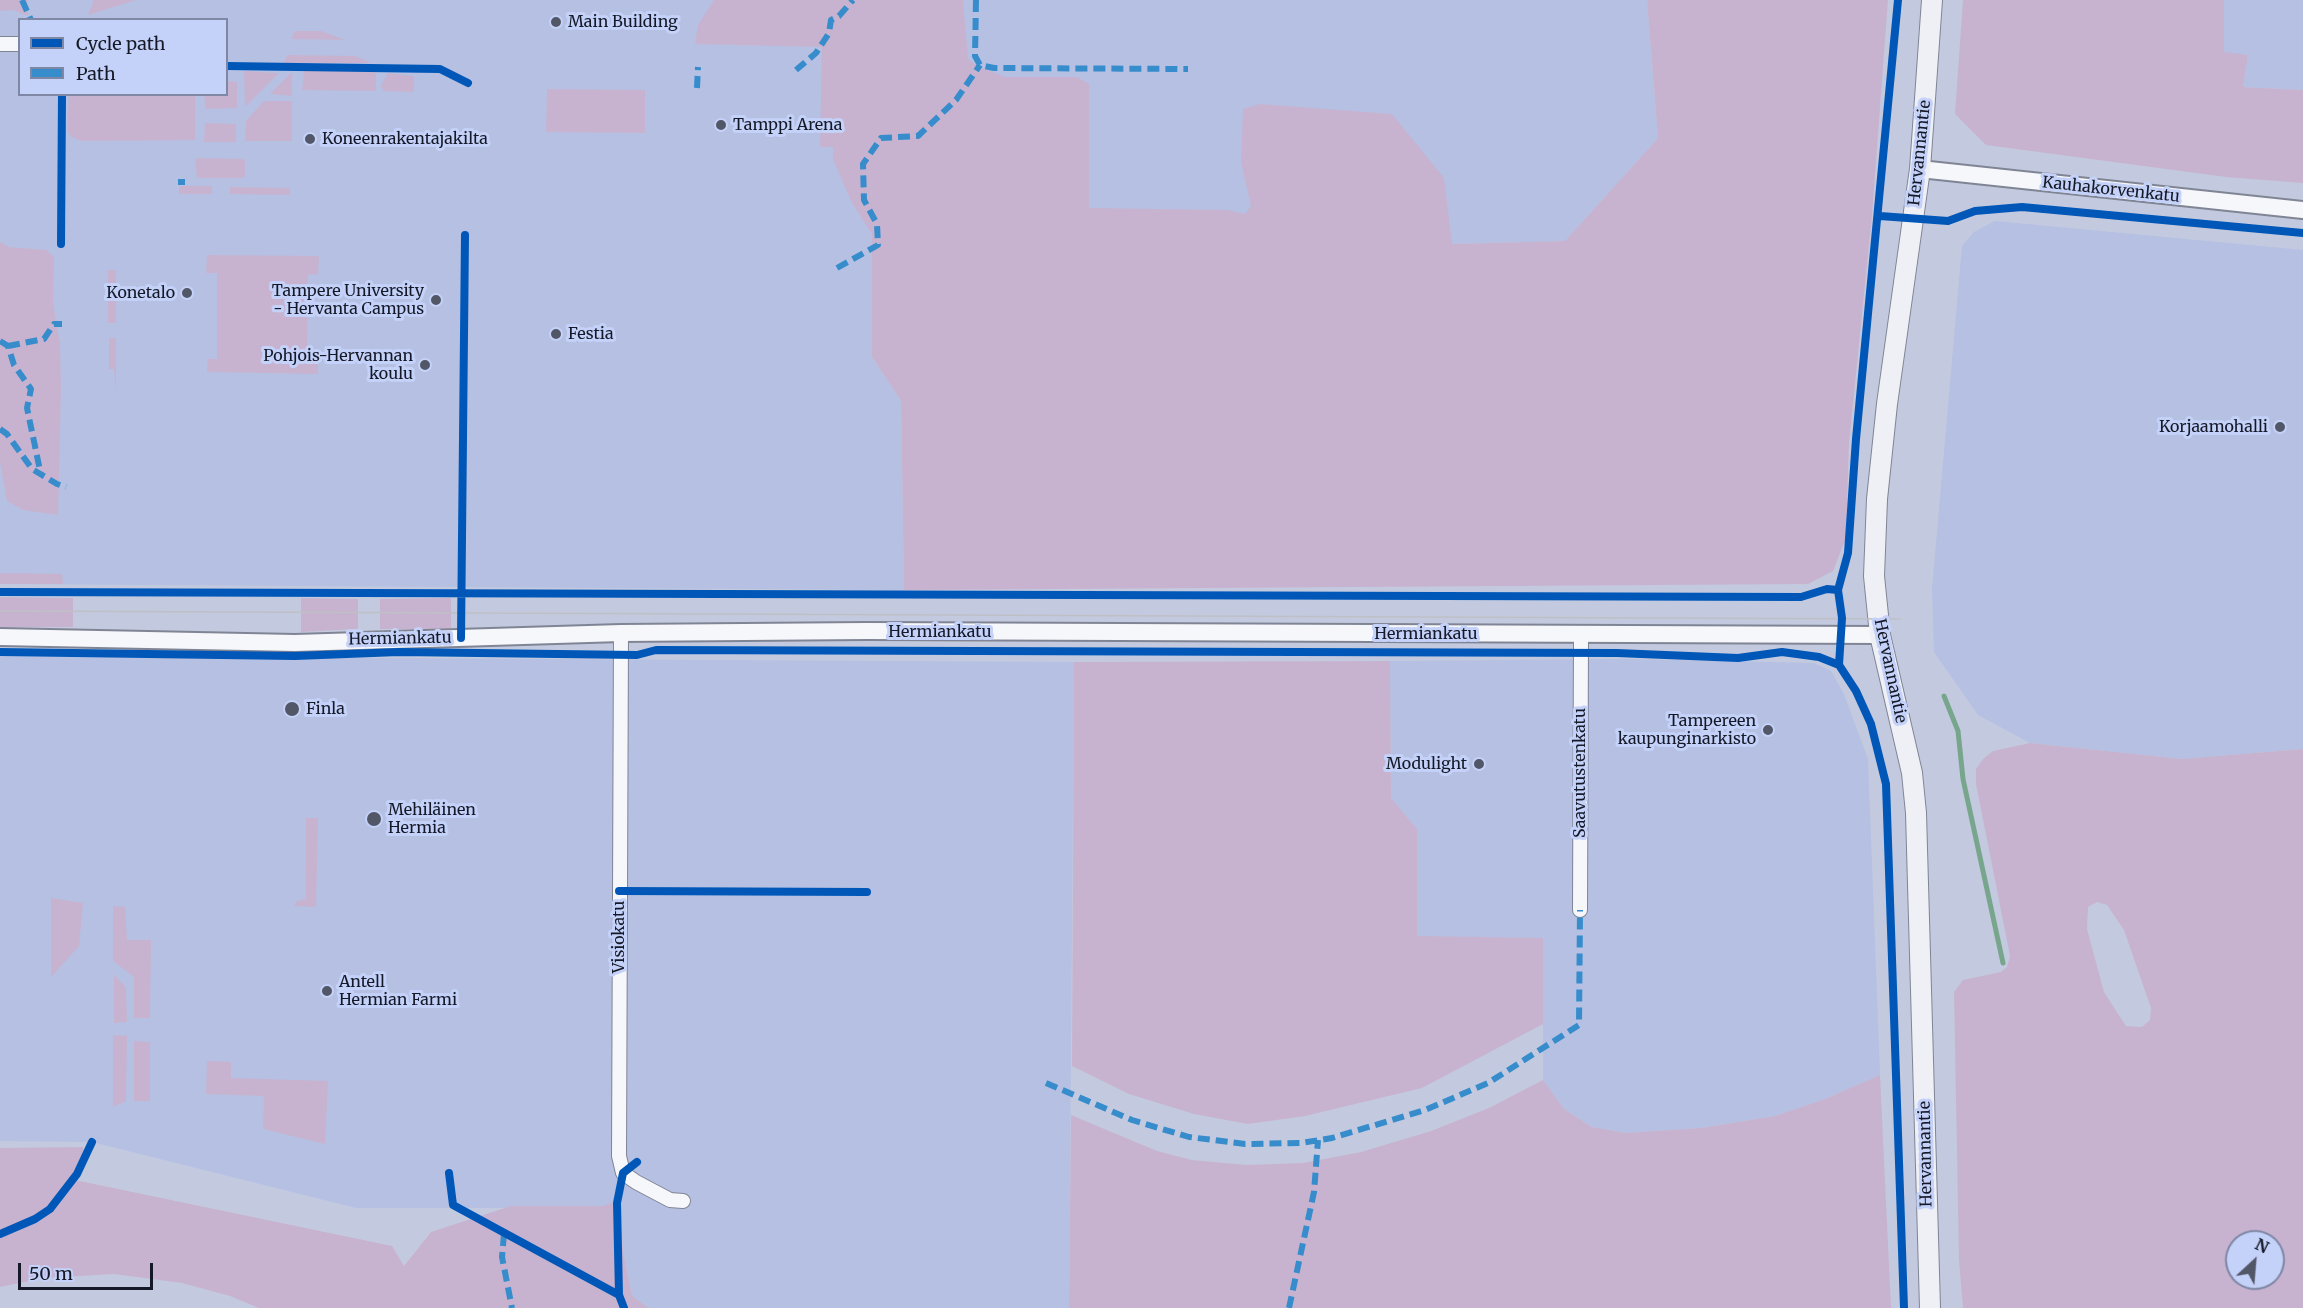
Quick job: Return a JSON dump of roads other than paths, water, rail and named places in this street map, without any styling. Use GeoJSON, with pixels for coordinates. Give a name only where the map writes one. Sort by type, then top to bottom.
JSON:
{"type":"FeatureCollection","features":[{"type":"Feature","properties":{"kind":"main road","name":"Hervannantie"},"geometry":{"type":"LineString","coordinates":[[1930,1308],[1916,813],[1912,773],[1880,635],[1874,576],[1878,488],[1887,404],[1920,169],[1932,0]]}},
{"type":"Feature","properties":{"kind":"street"},"geometry":{"type":"LineString","coordinates":[[0,44],[18,44]]}},
{"type":"Feature","properties":{"kind":"street","name":"Kauhakorvenkatu"},"geometry":{"type":"LineString","coordinates":[[1920,169],[2303,210]]}},
{"type":"Feature","properties":{"kind":"street","name":"Hermiankatu"},"geometry":{"type":"LineString","coordinates":[[0,637],[295,643],[621,633],[867,631],[1880,635]]}},
{"type":"Feature","properties":{"kind":"street","name":"Visiokatu"},"geometry":{"type":"LineString","coordinates":[[621,633],[619,1156],[623,1173],[670,1200],[682,1201]]}},
{"type":"Feature","properties":{"kind":"street","name":"Saavutustenkatu"},"geometry":{"type":"LineString","coordinates":[[1580,910],[1581,635]]}},
{"type":"Feature","properties":{"kind":"waterway"},"geometry":{"type":"LineString","coordinates":[[1944,696],[1958,731],[1963,779],[2003,963]]}},
{"type":"Feature","properties":{"kind":"tram line"},"geometry":{"type":"LineString","coordinates":[[0,611],[1900,619]]}},
{"type":"Feature","properties":{"kind":"place","name":"Main Building"},"geometry":{"type":"Point","coordinates":[556,22]}},
{"type":"Feature","properties":{"kind":"place","name":"Tamppi Arena"},"geometry":{"type":"Point","coordinates":[721,125]}},
{"type":"Feature","properties":{"kind":"place","name":"Koneenrakentajakilta"},"geometry":{"type":"Point","coordinates":[310,139]}},
{"type":"Feature","properties":{"kind":"place","name":"Konetalo"},"geometry":{"type":"Point","coordinates":[187,293]}},
{"type":"Feature","properties":{"kind":"place","name":"Tampere University - Hervanta Campus"},"geometry":{"type":"Point","coordinates":[436,300]}},
{"type":"Feature","properties":{"kind":"place","name":"Festia"},"geometry":{"type":"Point","coordinates":[556,334]}},
{"type":"Feature","properties":{"kind":"place","name":"Pohjois-Hervannan koulu"},"geometry":{"type":"Point","coordinates":[425,365]}},
{"type":"Feature","properties":{"kind":"place","name":"Korjaamohalli"},"geometry":{"type":"Point","coordinates":[2280,427]}},
{"type":"Feature","properties":{"kind":"place","name":"Finla"},"geometry":{"type":"Point","coordinates":[292,709]}},
{"type":"Feature","properties":{"kind":"place","name":"Tampereen kaupunginarkisto"},"geometry":{"type":"Point","coordinates":[1768,730]}},
{"type":"Feature","properties":{"kind":"place","name":"Modulight"},"geometry":{"type":"Point","coordinates":[1479,764]}},
{"type":"Feature","properties":{"kind":"place","name":"Mehiläinen Hermia"},"geometry":{"type":"Point","coordinates":[374,819]}},
{"type":"Feature","properties":{"kind":"place","name":"Antell Hermian Farmi"},"geometry":{"type":"Point","coordinates":[327,991]}}]}
